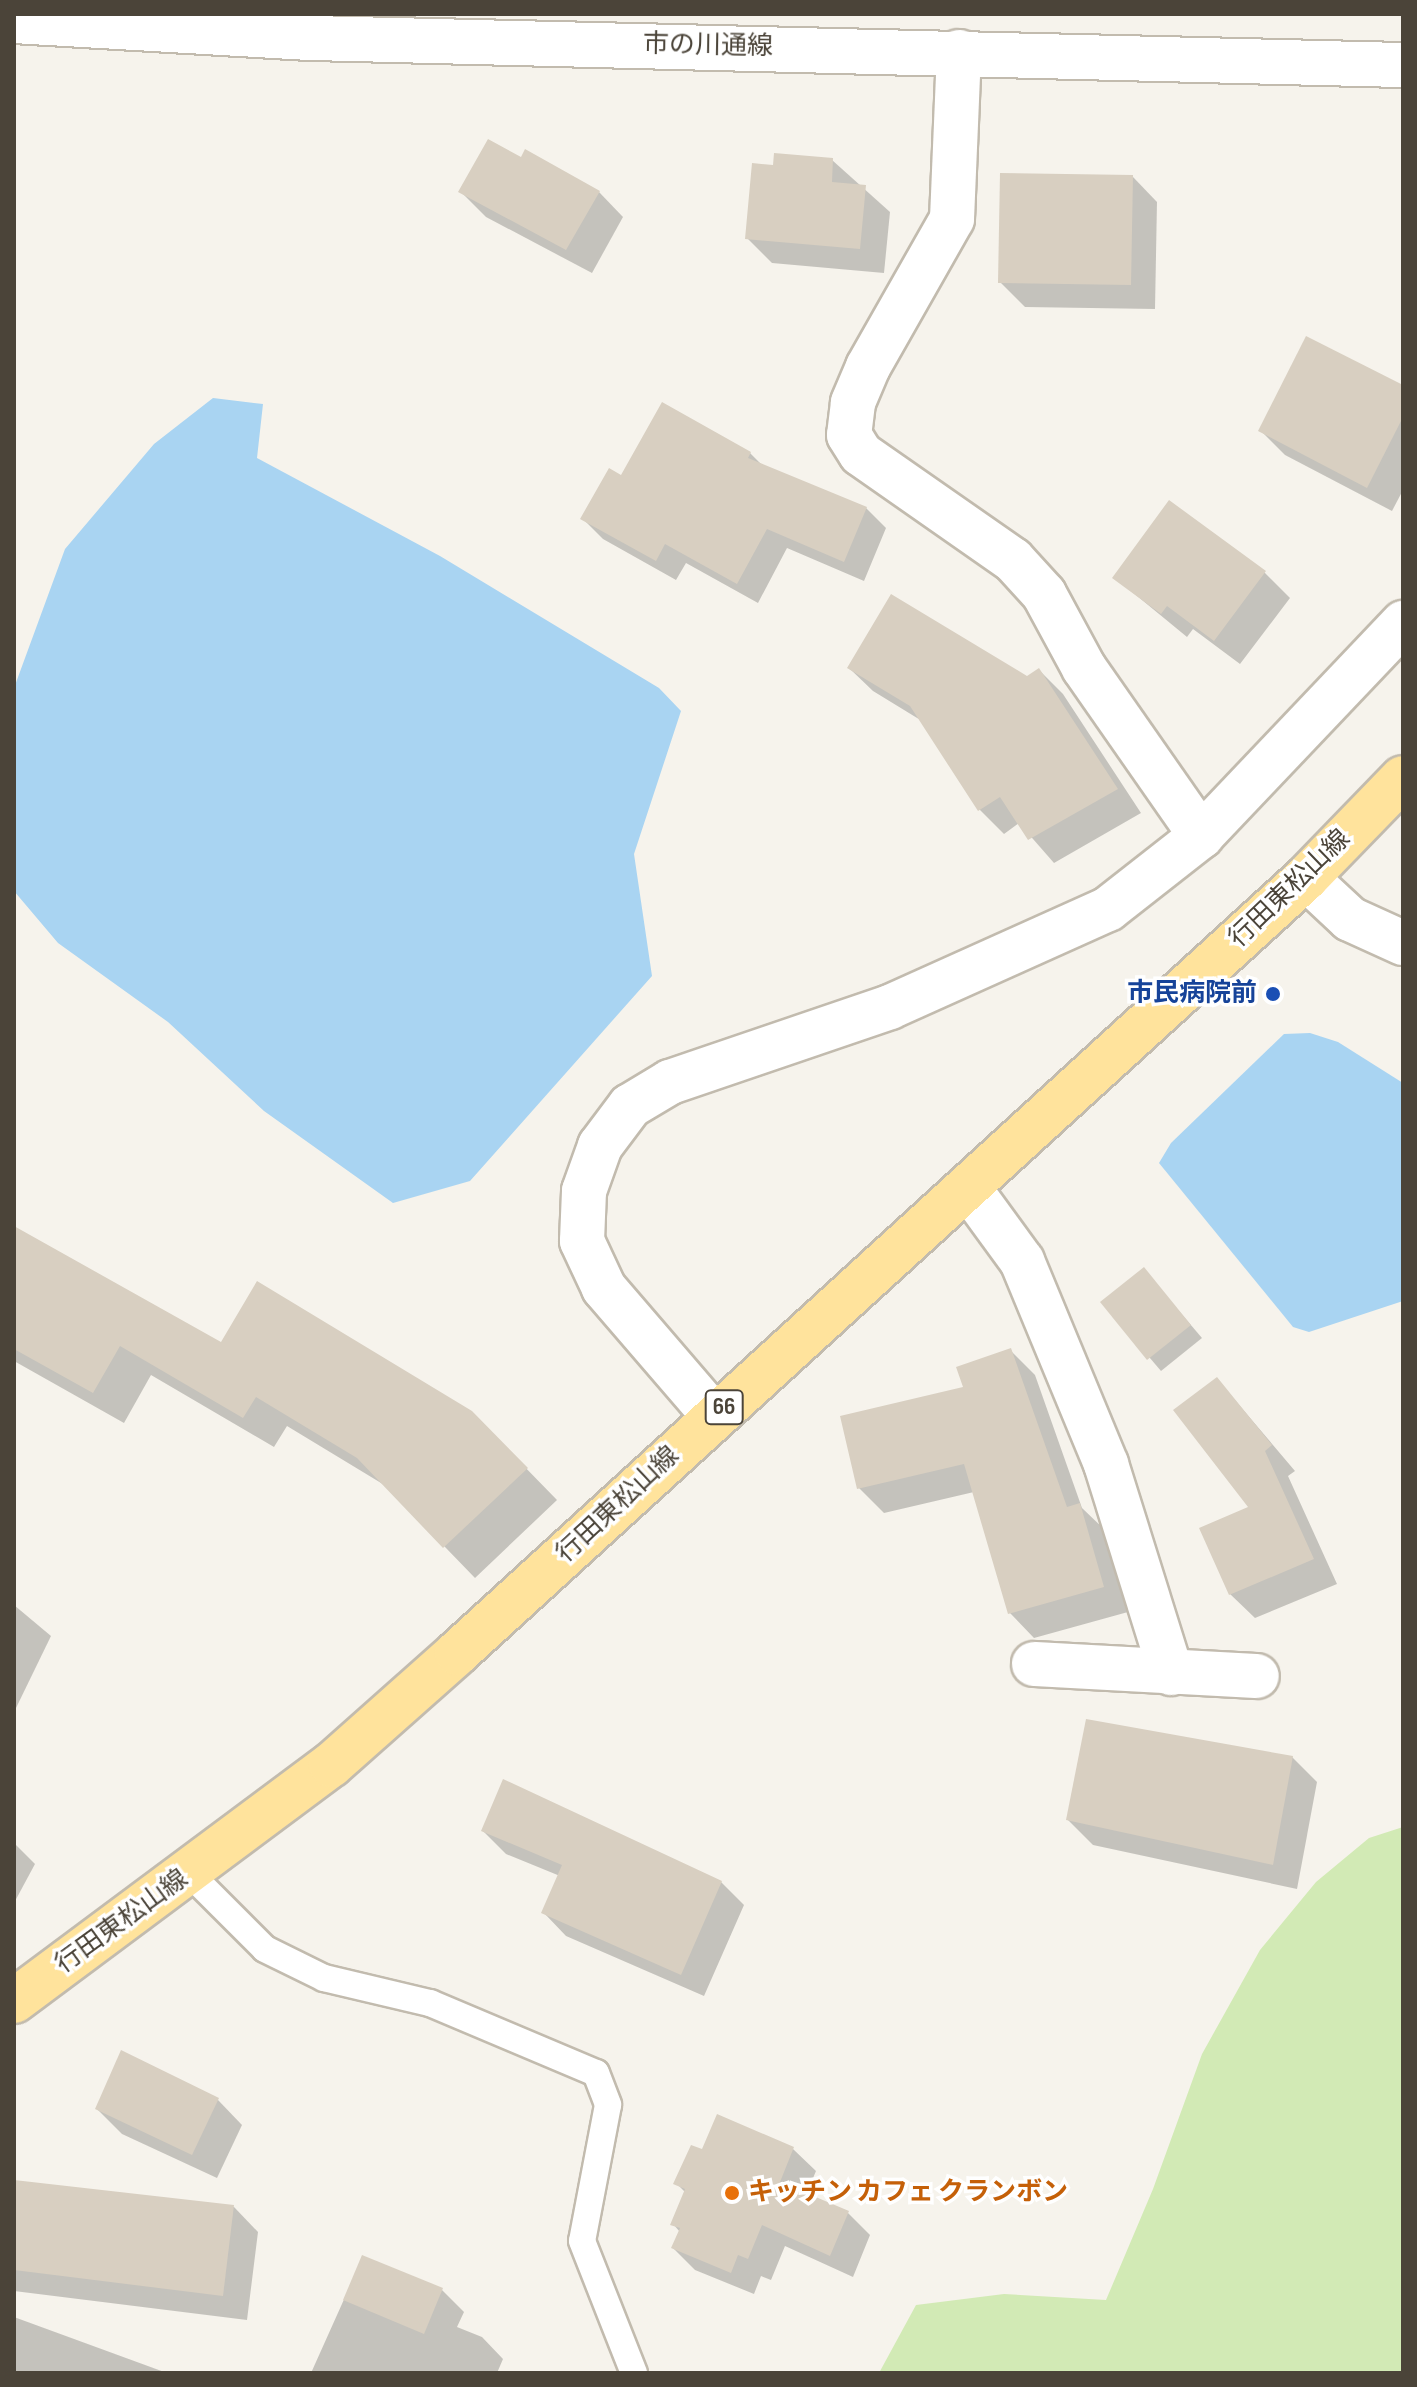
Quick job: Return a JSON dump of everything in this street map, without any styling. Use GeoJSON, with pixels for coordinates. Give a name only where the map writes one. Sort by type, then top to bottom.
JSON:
{"type":"FeatureCollection","features":[{"type":"Feature","properties":{"kind":"main road","name":"行田東松山線"},"geometry":{"type":"LineString","coordinates":[[14,2001],[331,1765],[1306,878],[1403,778]]}},
{"type":"Feature","properties":{"kind":"street","name":"市の川通線"},"geometry":{"type":"LineString","coordinates":[[14,21],[304,26],[959,52],[1403,65]]}},
{"type":"Feature","properties":{"kind":"street"},"geometry":{"type":"LineString","coordinates":[[959,52],[952,219],[868,367],[853,403],[849,435],[861,454],[1013,560],[1044,594],[1084,668],[1201,836]]}},
{"type":"Feature","properties":{"kind":"street"},"geometry":{"type":"LineString","coordinates":[[714,1416],[604,1288],[582,1241],[584,1191],[600,1146],[630,1106],[670,1082],[890,1007],[1108,909],[1201,836],[1403,623]]}},
{"type":"Feature","properties":{"kind":"street"},"geometry":{"type":"LineString","coordinates":[[1306,878],[1350,919],[1403,943]]}},
{"type":"Feature","properties":{"kind":"street"},"geometry":{"type":"LineString","coordinates":[[968,1187],[1022,1261],[1106,1464],[1171,1673]]}},
{"type":"Feature","properties":{"kind":"street"},"geometry":{"type":"LineString","coordinates":[[1034,1664],[1257,1676]]}},
{"type":"Feature","properties":{"kind":"lane"},"geometry":{"type":"LineString","coordinates":[[189,1873],[265,1949],[324,1978],[430,2003],[596,2073],[608,2105],[582,2241],[634,2373]]}},
{"type":"Feature","properties":{"kind":"green space"},"geometry":{"type":"Polygon","coordinates":[[[1403,1827],[1403,2373],[879,2373],[916,2305],[1004,2294],[1106,2300],[1153,2189],[1202,2054],[1260,1950],[1316,1882],[1369,1838],[1403,1827]]]}},
{"type":"Feature","properties":{"kind":"water"},"geometry":{"type":"Polygon","coordinates":[[[213,398],[263,404],[257,458],[440,556],[659,688],[681,711],[634,854],[652,976],[470,1181],[393,1203],[264,1111],[168,1022],[58,943],[14,891],[14,688],[65,549],[154,444],[213,398]]]}},
{"type":"Feature","properties":{"kind":"water"},"geometry":{"type":"Polygon","coordinates":[[[1310,1033],[1338,1042],[1403,1083],[1403,1301],[1309,1332],[1293,1327],[1159,1163],[1171,1143],[1284,1034],[1310,1033]]]}},
{"type":"Feature","properties":{"kind":"building"},"geometry":{"type":"Polygon","coordinates":[[[488,139],[521,157],[525,149],[600,191],[566,250],[458,192],[488,139]]]}},
{"type":"Feature","properties":{"kind":"building"},"geometry":{"type":"Polygon","coordinates":[[[774,153],[833,158],[832,182],[866,185],[860,249],[745,239],[752,163],[773,165],[774,153]]]}},
{"type":"Feature","properties":{"kind":"building"},"geometry":{"type":"Polygon","coordinates":[[[1000,173],[1133,175],[1131,285],[998,283],[1000,173]]]}},
{"type":"Feature","properties":{"kind":"building"},"geometry":{"type":"Polygon","coordinates":[[[1306,336],[1403,385],[1403,417],[1367,488],[1258,431],[1306,336]]]}},
{"type":"Feature","properties":{"kind":"building"},"geometry":{"type":"Polygon","coordinates":[[[662,402],[751,452],[748,458],[867,507],[844,562],[767,529],[737,584],[665,544],[656,561],[580,519],[609,468],[621,475],[662,402]]]}},
{"type":"Feature","properties":{"kind":"building"},"geometry":{"type":"Polygon","coordinates":[[[1169,500],[1266,571],[1214,641],[1167,606],[1161,614],[1112,578],[1169,500]]]}},
{"type":"Feature","properties":{"kind":"building"},"geometry":{"type":"Polygon","coordinates":[[[891,594],[1027,676],[1039,668],[1118,789],[1028,840],[1000,797],[978,811],[910,706],[847,668],[891,594]]]}},
{"type":"Feature","properties":{"kind":"building"},"geometry":{"type":"Polygon","coordinates":[[[14,1226],[221,1342],[257,1281],[472,1411],[528,1468],[443,1548],[357,1458],[256,1397],[243,1418],[120,1346],[93,1393],[14,1349],[14,1226]]]}},
{"type":"Feature","properties":{"kind":"building"},"geometry":{"type":"Polygon","coordinates":[[[1144,1267],[1191,1325],[1147,1360],[1100,1302],[1144,1267]]]}},
{"type":"Feature","properties":{"kind":"building"},"geometry":{"type":"Polygon","coordinates":[[[1011,1348],[1067,1507],[1080,1503],[1104,1587],[1008,1614],[964,1464],[857,1489],[840,1416],[963,1387],[956,1367],[1011,1348]]]}},
{"type":"Feature","properties":{"kind":"building"},"geometry":{"type":"Polygon","coordinates":[[[1217,1377],[1272,1445],[1265,1451],[1314,1559],[1229,1595],[1199,1528],[1248,1507],[1173,1410],[1217,1377]]]}},
{"type":"Feature","properties":{"kind":"building"},"geometry":{"type":"Polygon","coordinates":[[[1086,1719],[1293,1756],[1273,1865],[1066,1820],[1086,1719]]]}},
{"type":"Feature","properties":{"kind":"building"},"geometry":{"type":"Polygon","coordinates":[[[503,1779],[722,1881],[681,1975],[541,1913],[562,1865],[481,1831],[503,1779]]]}},
{"type":"Feature","properties":{"kind":"building"},"geometry":{"type":"Polygon","coordinates":[[[121,2050],[219,2098],[192,2155],[95,2109],[121,2050]]]}},
{"type":"Feature","properties":{"kind":"building","name":"キッチン カフェ クランボン"},"geometry":{"type":"Polygon","coordinates":[[[717,2114],[794,2147],[780,2182],[849,2211],[830,2256],[762,2225],[748,2259],[738,2255],[731,2273],[671,2248],[680,2228],[670,2225],[685,2189],[673,2184],[691,2145],[702,2149],[717,2114]]]}},
{"type":"Feature","properties":{"kind":"building"},"geometry":{"type":"Polygon","coordinates":[[[14,2180],[234,2205],[223,2296],[14,2270],[14,2180]]]}},
{"type":"Feature","properties":{"kind":"building"},"geometry":{"type":"Polygon","coordinates":[[[362,2255],[443,2288],[424,2334],[343,2300],[362,2255]]]}},
{"type":"Feature","properties":{"kind":"place","name":"市民病院前"},"geometry":{"type":"Point","coordinates":[1273,994]}},
{"type":"Feature","properties":{"kind":"place","name":"キッチン カフェ クランボン"},"geometry":{"type":"Point","coordinates":[732,2193]}}]}
